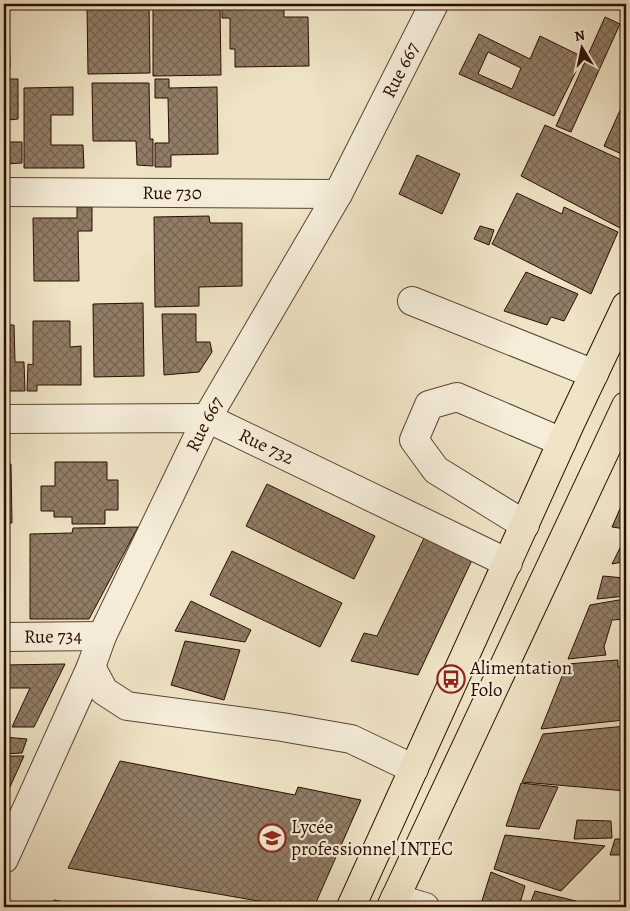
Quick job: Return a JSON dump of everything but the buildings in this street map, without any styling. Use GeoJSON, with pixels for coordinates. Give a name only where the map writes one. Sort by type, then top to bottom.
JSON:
{"type":"FeatureCollection","features":[{"type":"Feature","properties":{"kind":"main road"},"geometry":{"type":"LineString","coordinates":[[351,907],[562,442],[626,306]]}},
{"type":"Feature","properties":{"kind":"main road"},"geometry":{"type":"LineString","coordinates":[[393,903],[625,410]]}},
{"type":"Feature","properties":{"kind":"street","name":"Rue 667"},"geometry":{"type":"LineString","coordinates":[[4,859],[91,667],[102,636],[207,418],[338,194],[434,4]]}},
{"type":"Feature","properties":{"kind":"street","name":"Rue 730"},"geometry":{"type":"LineString","coordinates":[[4,192],[338,194]]}},
{"type":"Feature","properties":{"kind":"street"},"geometry":{"type":"LineString","coordinates":[[412,301],[594,374]]}},
{"type":"Feature","properties":{"kind":"street"},"geometry":{"type":"LineString","coordinates":[[525,525],[436,470],[414,440],[429,405],[457,397],[562,442]]}},
{"type":"Feature","properties":{"kind":"street","name":"Rue 732"},"geometry":{"type":"LineString","coordinates":[[4,419],[207,418],[508,563]]}},
{"type":"Feature","properties":{"kind":"street","name":"Rue 734"},"geometry":{"type":"LineString","coordinates":[[4,637],[102,636]]}},
{"type":"Feature","properties":{"kind":"street"},"geometry":{"type":"LineString","coordinates":[[91,667],[104,691],[127,706],[282,727],[351,739],[414,769]]}},
{"type":"Feature","properties":{"kind":"street"},"geometry":{"type":"LineString","coordinates":[[393,903],[425,907]]}},
{"type":"Feature","properties":{"kind":"place","name":"Alimentation Folo"},"geometry":{"type":"Point","coordinates":[451,679]}},
{"type":"Feature","properties":{"kind":"place","name":"Lycée professionnel INTEC"},"geometry":{"type":"Point","coordinates":[272,838]}}]}
